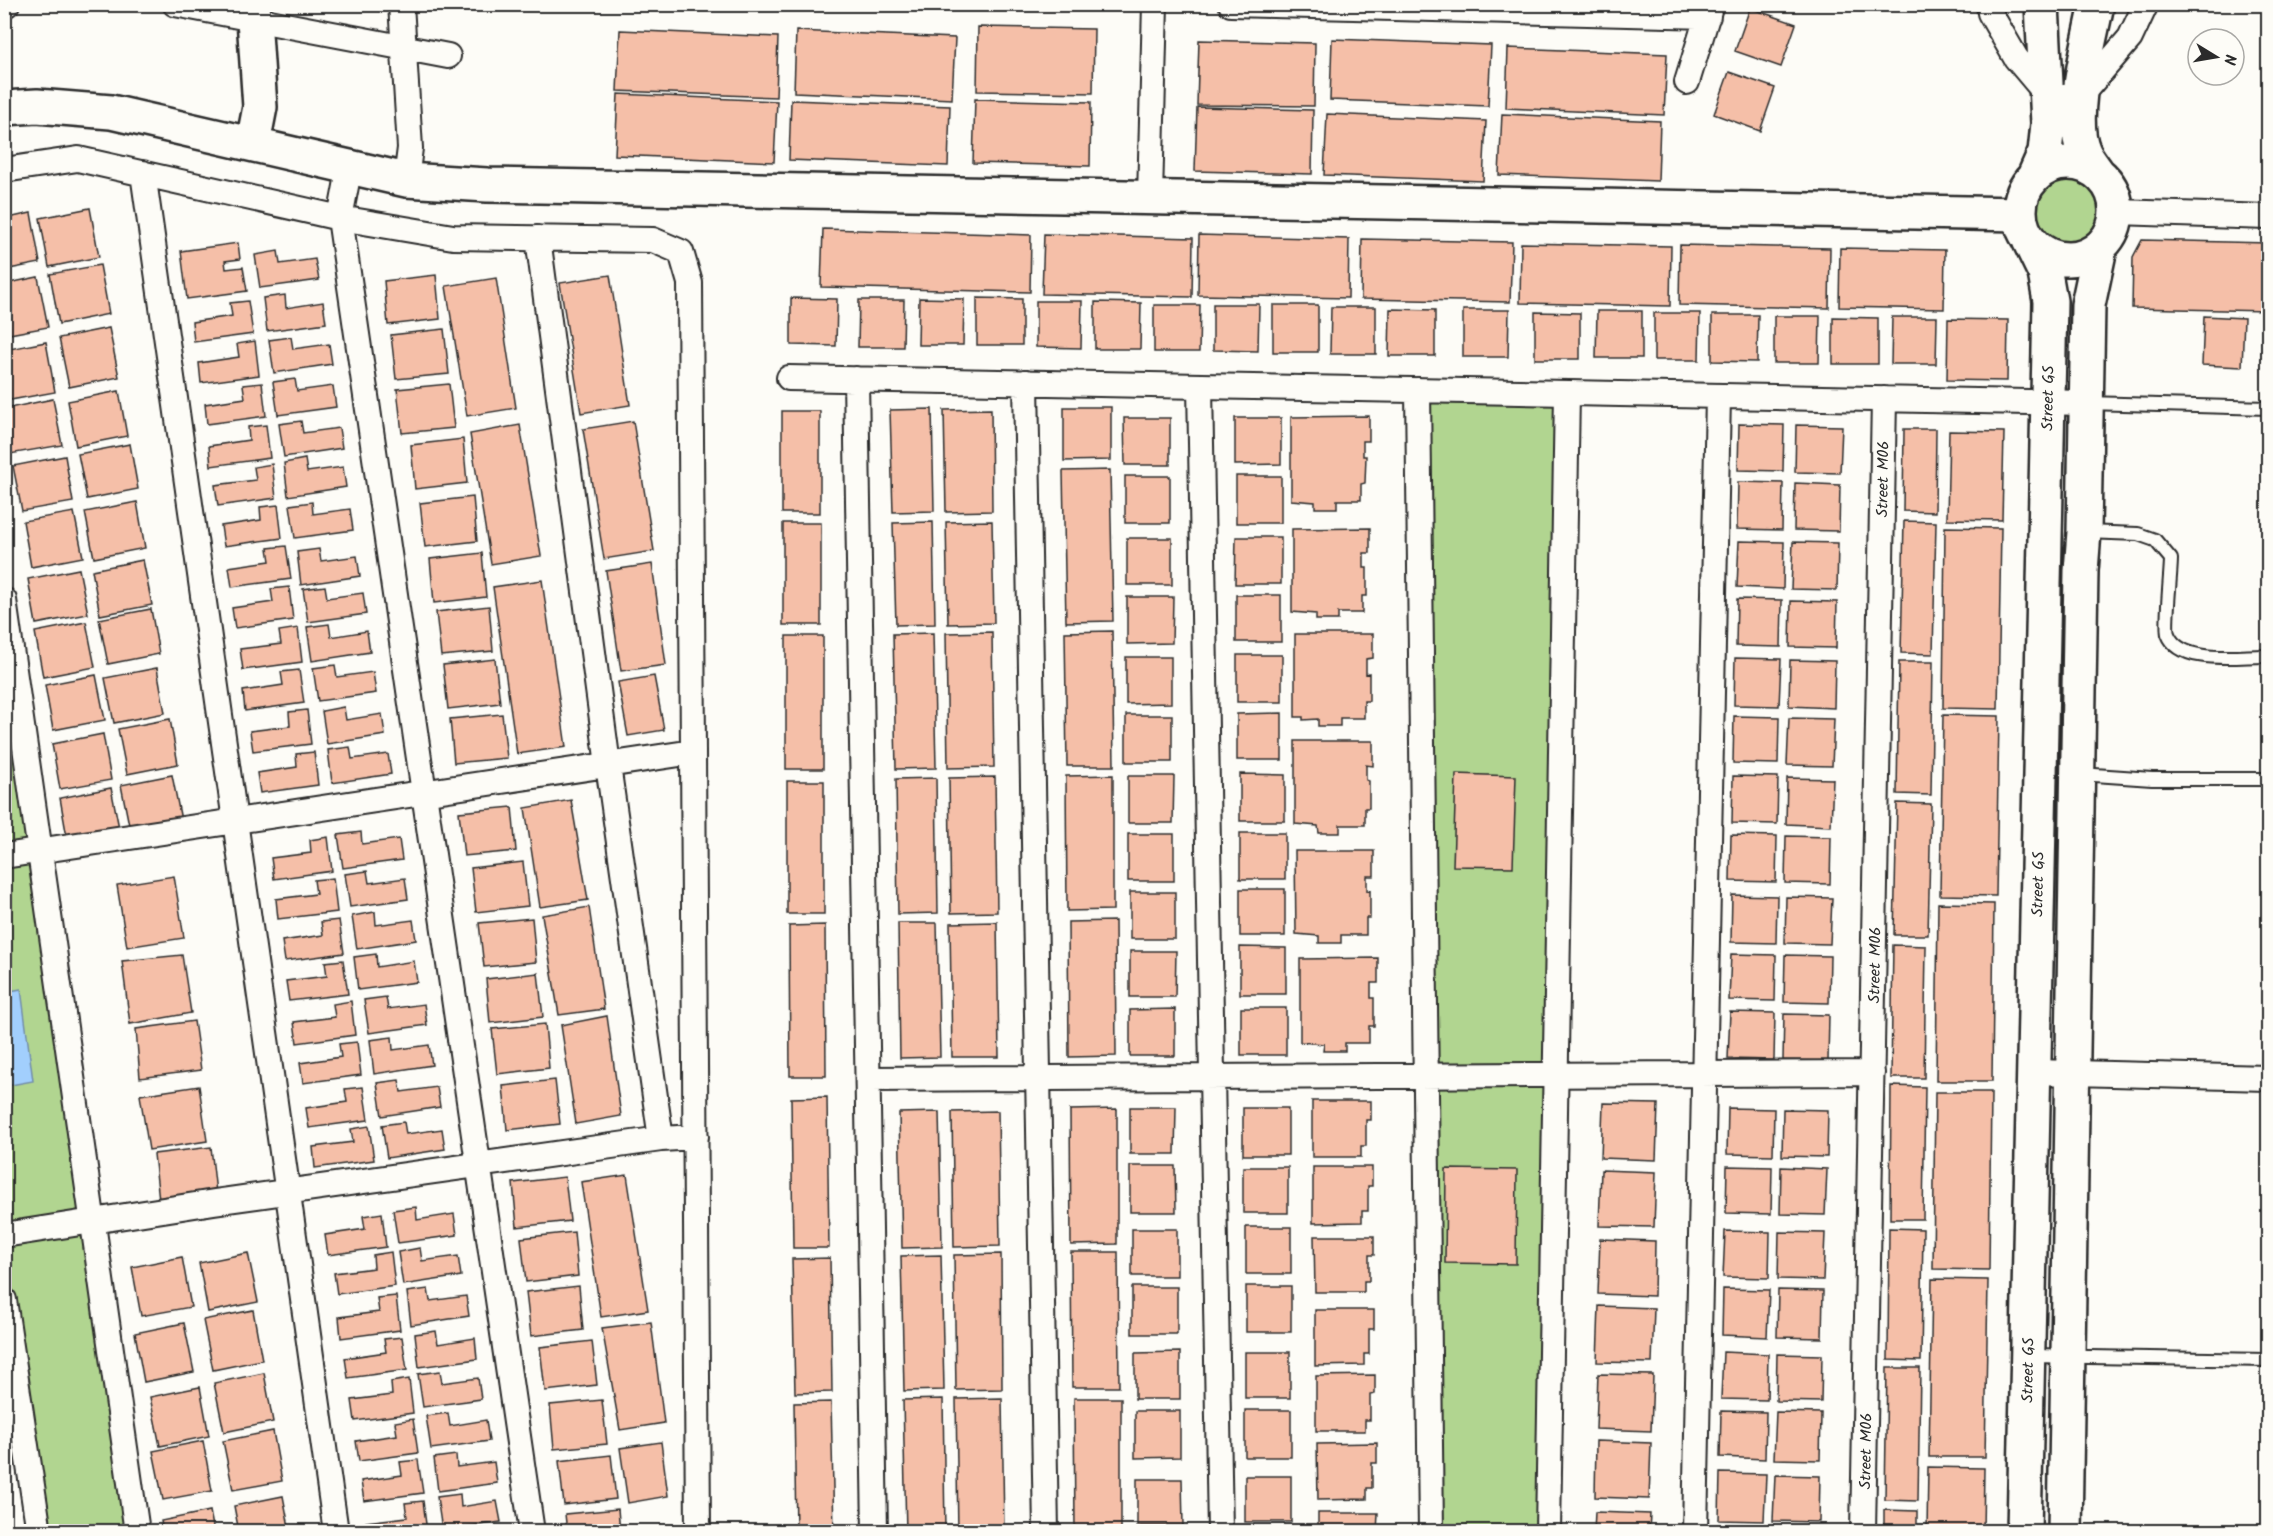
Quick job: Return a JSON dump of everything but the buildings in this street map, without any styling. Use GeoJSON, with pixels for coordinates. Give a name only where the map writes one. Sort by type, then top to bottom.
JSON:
{"type":"FeatureCollection","features":[{"type":"Feature","properties":{"kind":"street"},"geometry":{"type":"LineString","coordinates":[[175,4],[254,12],[404,48],[448,56]]}},
{"type":"Feature","properties":{"kind":"street"},"geometry":{"type":"LineString","coordinates":[[401,4],[410,148],[406,180]]}},
{"type":"Feature","properties":{"kind":"street"},"geometry":{"type":"LineString","coordinates":[[1150,197],[1155,4]]}},
{"type":"Feature","properties":{"kind":"street"},"geometry":{"type":"LineString","coordinates":[[1231,4],[1710,10],[1687,82]]}},
{"type":"Feature","properties":{"kind":"street"},"geometry":{"type":"LineString","coordinates":[[1989,4],[1990,13],[2016,58],[2064,96]]}},
{"type":"Feature","properties":{"kind":"street"},"geometry":{"type":"LineString","coordinates":[[2042,4],[2064,96],[2078,122],[2083,151],[2112,189],[2116,212],[2112,232],[2100,248],[2088,305],[2084,532],[2081,571],[2065,1532]]}},
{"type":"Feature","properties":{"kind":"street"},"geometry":{"type":"LineString","coordinates":[[2097,4],[2064,96],[2048,124],[2045,152],[2024,194],[2025,227],[2039,250],[2065,259],[2078,258],[2100,248]]}},
{"type":"Feature","properties":{"kind":"street"},"geometry":{"type":"LineString","coordinates":[[2064,96],[2130,38],[2146,4]]}},
{"type":"Feature","properties":{"kind":"street"},"geometry":{"type":"LineString","coordinates":[[253,143],[260,107],[254,12]]}},
{"type":"Feature","properties":{"kind":"street"},"geometry":{"type":"LineString","coordinates":[[4,108],[37,106],[111,112],[350,165],[406,180],[499,185],[1150,197],[2025,227]]}},
{"type":"Feature","properties":{"kind":"street"},"geometry":{"type":"LineString","coordinates":[[4,170],[78,159],[340,218],[453,237],[653,240],[681,252],[690,283],[698,1532]]}},
{"type":"Feature","properties":{"kind":"street"},"geometry":{"type":"LineString","coordinates":[[2034,177],[2045,168],[2064,163],[2085,165],[2097,172]]}},
{"type":"Feature","properties":{"kind":"street"},"geometry":{"type":"LineString","coordinates":[[350,165],[340,218],[532,1532]]}},
{"type":"Feature","properties":{"kind":"street"},"geometry":{"type":"LineString","coordinates":[[143,173],[336,1532]]}},
{"type":"Feature","properties":{"kind":"street"},"geometry":{"type":"LineString","coordinates":[[2116,212],[2268,217]]}},
{"type":"Feature","properties":{"kind":"street","name":"Street GS"},"geometry":{"type":"LineString","coordinates":[[2024,1532],[2049,301],[2045,273],[2025,227]]}},
{"type":"Feature","properties":{"kind":"street"},"geometry":{"type":"LineString","coordinates":[[537,238],[661,1139]]}},
{"type":"Feature","properties":{"kind":"street"},"geometry":{"type":"LineString","coordinates":[[789,378],[2086,403]]}},
{"type":"Feature","properties":{"kind":"street"},"geometry":{"type":"LineString","coordinates":[[856,379],[875,1532]]}},
{"type":"Feature","properties":{"kind":"street"},"geometry":{"type":"LineString","coordinates":[[1026,382],[1046,1532]]}},
{"type":"Feature","properties":{"kind":"street"},"geometry":{"type":"LineString","coordinates":[[1200,386],[1220,1532]]}},
{"type":"Feature","properties":{"kind":"street"},"geometry":{"type":"LineString","coordinates":[[1419,390],[1431,1532]]}},
{"type":"Feature","properties":{"kind":"street"},"geometry":{"type":"LineString","coordinates":[[1548,1532],[1567,393]]}},
{"type":"Feature","properties":{"kind":"street"},"geometry":{"type":"LineString","coordinates":[[1695,1532],[1718,396]]}},
{"type":"Feature","properties":{"kind":"street","name":"Street M06"},"geometry":{"type":"LineString","coordinates":[[1863,1532],[1884,399]]}},
{"type":"Feature","properties":{"kind":"street"},"geometry":{"type":"LineString","coordinates":[[2044,570],[2081,571]]}},
{"type":"Feature","properties":{"kind":"street"},"geometry":{"type":"LineString","coordinates":[[4,600],[137,1532]]}},
{"type":"Feature","properties":{"kind":"street"},"geometry":{"type":"LineString","coordinates":[[4,856],[693,752]]}},
{"type":"Feature","properties":{"kind":"street"},"geometry":{"type":"LineString","coordinates":[[2040,775],[2079,773]]}},
{"type":"Feature","properties":{"kind":"street"},"geometry":{"type":"LineString","coordinates":[[2034,1072],[2268,1078]]}},
{"type":"Feature","properties":{"kind":"street"},"geometry":{"type":"LineString","coordinates":[[868,1079],[1872,1073]]}},
{"type":"Feature","properties":{"kind":"street"},"geometry":{"type":"LineString","coordinates":[[4,1235],[214,1202],[661,1139],[696,1137]]}},
{"type":"Feature","properties":{"kind":"street"},"geometry":{"type":"LineString","coordinates":[[4,1300],[39,1532]]}},
{"type":"Feature","properties":{"kind":"lane"},"geometry":{"type":"LineString","coordinates":[[2086,403],[2268,408]]}},
{"type":"Feature","properties":{"kind":"lane"},"geometry":{"type":"LineString","coordinates":[[2084,532],[2138,534],[2155,540],[2171,558],[2168,633],[2178,648],[2199,656],[2263,656]]}},
{"type":"Feature","properties":{"kind":"lane"},"geometry":{"type":"LineString","coordinates":[[2079,773],[2152,778],[2268,779]]}},
{"type":"Feature","properties":{"kind":"lane"},"geometry":{"type":"LineString","coordinates":[[2028,1356],[2268,1360]]}},
{"type":"Feature","properties":{"kind":"green space"},"geometry":{"type":"Polygon","coordinates":[[[2062,180],[2074,180],[2090,189],[2097,199],[2099,211],[2097,223],[2090,233],[2074,242],[2062,242],[2051,237],[2042,228],[2037,217],[2037,205],[2042,194],[2051,185],[2062,180]]]}},
{"type":"Feature","properties":{"kind":"green space"},"geometry":{"type":"Polygon","coordinates":[[[1418,390],[1567,393],[1548,1531],[1431,1531],[1418,390]]]}},
{"type":"Feature","properties":{"kind":"green space"},"geometry":{"type":"Polygon","coordinates":[[[4,600],[137,1531],[39,1531],[5,1300],[4,600]]]}},
{"type":"Feature","properties":{"kind":"water"},"geometry":{"type":"Polygon","coordinates":[[[21,989],[33,1081],[5,1086],[5,992],[21,989]]]}}]}
